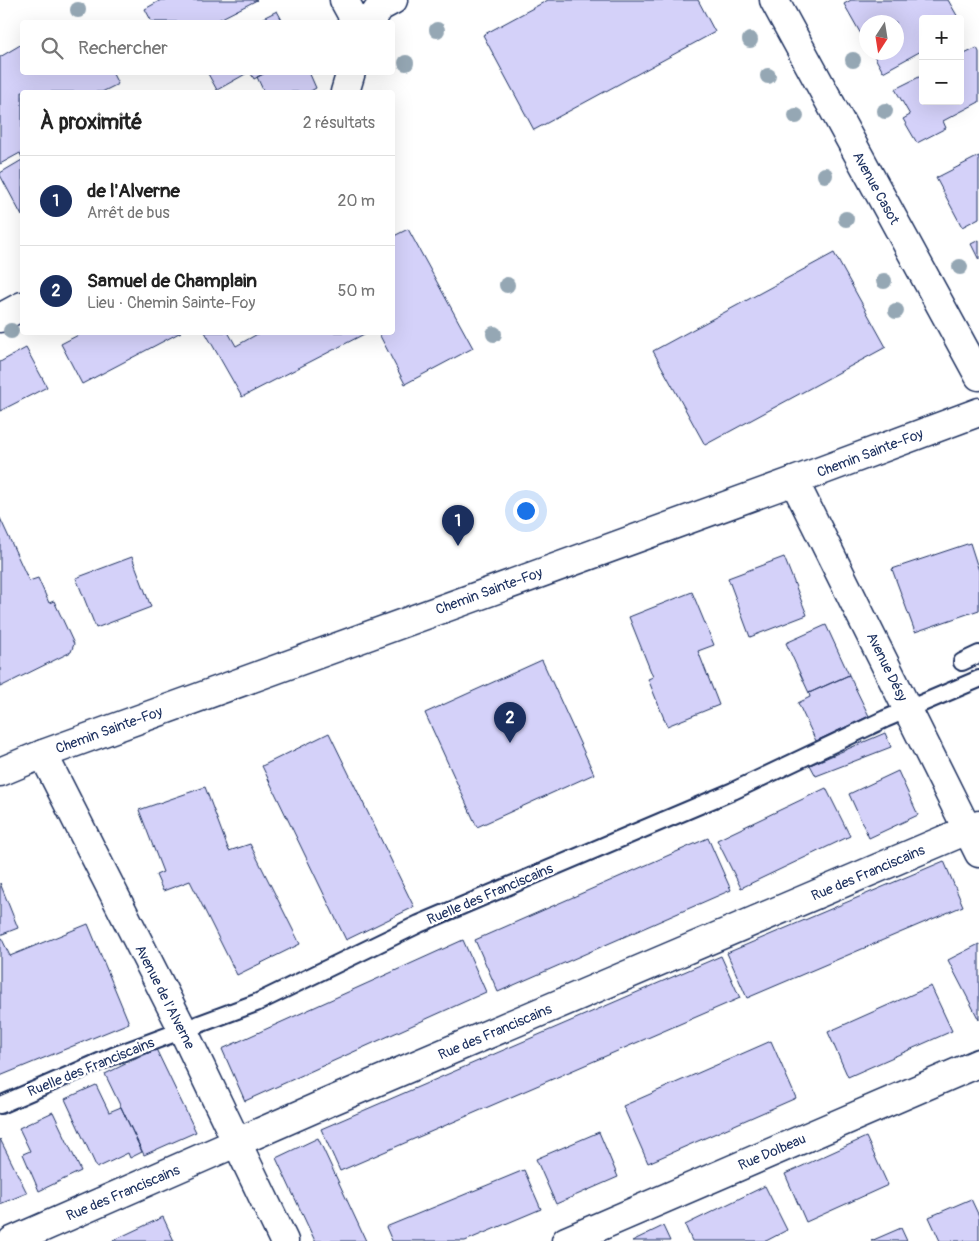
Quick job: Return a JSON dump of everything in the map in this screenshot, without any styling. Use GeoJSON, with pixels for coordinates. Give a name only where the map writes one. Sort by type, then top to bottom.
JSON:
{"type":"FeatureCollection","features":[{"type":"Feature","properties":{"kind":"street"},"geometry":{"type":"LineString","coordinates":[[344,0],[355,20]]}},
{"type":"Feature","properties":{"kind":"street"},"geometry":{"type":"LineString","coordinates":[[371,20],[380,7],[393,0]]}},
{"type":"Feature","properties":{"kind":"street","name":"Avenue Casot"},"geometry":{"type":"LineString","coordinates":[[774,0],[979,376]]}},
{"type":"Feature","properties":{"kind":"street"},"geometry":{"type":"LineString","coordinates":[[346,90],[350,75]]}},
{"type":"Feature","properties":{"kind":"street"},"geometry":{"type":"LineString","coordinates":[[0,318],[20,307]]}},
{"type":"Feature","properties":{"kind":"street","name":"Chemin Sainte-Foy"},"geometry":{"type":"LineString","coordinates":[[0,772],[44,754],[979,412]]}},
{"type":"Feature","properties":{"kind":"street","name":"Avenue Désy"},"geometry":{"type":"LineString","coordinates":[[794,481],[908,710],[975,836]]}},
{"type":"Feature","properties":{"kind":"street","name":"Avenue de l'Alverne"},"geometry":{"type":"LineString","coordinates":[[44,754],[182,1030],[284,1241]]}},
{"type":"Feature","properties":{"kind":"street","name":"Rue des Franciscains"},"geometry":{"type":"LineString","coordinates":[[12,1241],[237,1144],[975,836]]}},
{"type":"Feature","properties":{"kind":"street","name":"Rue Dolbeau"},"geometry":{"type":"LineString","coordinates":[[566,1241],[979,1063]]}},
{"type":"Feature","properties":{"kind":"lane"},"geometry":{"type":"LineString","coordinates":[[962,662],[979,654]]}},
{"type":"Feature","properties":{"kind":"lane","name":"Ruelle des Franciscains"},"geometry":{"type":"LineString","coordinates":[[0,1105],[182,1030],[256,1003],[419,924],[733,791],[908,710],[979,680]]}},
{"type":"Feature","properties":{"kind":"building"},"geometry":{"type":"Polygon","coordinates":[[[161,0],[257,0],[218,20],[151,20],[145,9],[161,0]]]}},
{"type":"Feature","properties":{"kind":"building"},"geometry":{"type":"Polygon","coordinates":[[[548,0],[698,0],[715,32],[534,130],[483,35],[548,0]]]}},
{"type":"Feature","properties":{"kind":"building"},"geometry":{"type":"Polygon","coordinates":[[[851,0],[948,0],[957,15],[919,15],[919,52],[883,72],[876,60],[904,60],[904,15],[859,15],[859,31],[844,4],[851,0]]]}},
{"type":"Feature","properties":{"kind":"building"},"geometry":{"type":"Polygon","coordinates":[[[277,11],[282,20],[259,20],[277,11]]]}},
{"type":"Feature","properties":{"kind":"building"},"geometry":{"type":"Polygon","coordinates":[[[20,45],[20,75],[114,75],[118,84],[106,90],[20,90],[20,153],[0,164],[0,57],[20,45]]]}},
{"type":"Feature","properties":{"kind":"building"},"geometry":{"type":"Polygon","coordinates":[[[977,48],[979,52],[979,102],[943,121],[946,128],[917,143],[903,119],[910,115],[895,89],[919,77],[919,105],[964,105],[964,54],[977,48]]]}},
{"type":"Feature","properties":{"kind":"building"},"geometry":{"type":"Polygon","coordinates":[[[209,75],[244,75],[217,90],[209,75]]]}},
{"type":"Feature","properties":{"kind":"building"},"geometry":{"type":"Polygon","coordinates":[[[252,75],[261,75],[254,79],[252,75]]]}},
{"type":"Feature","properties":{"kind":"building"},"geometry":{"type":"Polygon","coordinates":[[[261,75],[310,75],[316,88],[312,90],[263,90],[257,77],[261,75]]]}},
{"type":"Feature","properties":{"kind":"building"},"geometry":{"type":"Polygon","coordinates":[[[979,156],[979,218],[962,227],[936,178],[979,156]]]}},
{"type":"Feature","properties":{"kind":"building"},"geometry":{"type":"Polygon","coordinates":[[[20,161],[20,212],[0,175],[0,173],[20,161]]]}},
{"type":"Feature","properties":{"kind":"building"},"geometry":{"type":"Polygon","coordinates":[[[408,229],[473,348],[405,384],[380,335],[395,335],[395,236],[408,229]]]}},
{"type":"Feature","properties":{"kind":"building"},"geometry":{"type":"Polygon","coordinates":[[[979,240],[979,260],[971,244],[979,240]]]}},
{"type":"Feature","properties":{"kind":"building"},"geometry":{"type":"Polygon","coordinates":[[[834,253],[886,347],[705,445],[653,351],[834,253]]]}},
{"type":"Feature","properties":{"kind":"building"},"geometry":{"type":"Polygon","coordinates":[[[78,335],[175,335],[82,384],[61,344],[78,335]]]}},
{"type":"Feature","properties":{"kind":"building"},"geometry":{"type":"Polygon","coordinates":[[[207,335],[230,335],[236,346],[256,335],[362,335],[242,397],[207,335]]]}},
{"type":"Feature","properties":{"kind":"building"},"geometry":{"type":"Polygon","coordinates":[[[26,348],[47,387],[0,411],[0,362],[26,348]]]}},
{"type":"Feature","properties":{"kind":"building"},"geometry":{"type":"Polygon","coordinates":[[[0,518],[29,581],[38,578],[49,603],[54,601],[74,644],[71,652],[0,687],[0,518]]]}},
{"type":"Feature","properties":{"kind":"building"},"geometry":{"type":"Polygon","coordinates":[[[970,543],[979,571],[979,610],[915,632],[892,569],[970,543]]]}},
{"type":"Feature","properties":{"kind":"building"},"geometry":{"type":"Polygon","coordinates":[[[132,557],[151,607],[96,628],[76,578],[132,557]]]}},
{"type":"Feature","properties":{"kind":"building"},"geometry":{"type":"Polygon","coordinates":[[[784,557],[807,615],[750,637],[728,578],[784,557]]]}},
{"type":"Feature","properties":{"kind":"building"},"geometry":{"type":"Polygon","coordinates":[[[692,592],[714,645],[698,651],[719,705],[667,726],[648,679],[653,677],[629,617],[692,592]]]}},
{"type":"Feature","properties":{"kind":"building"},"geometry":{"type":"Polygon","coordinates":[[[826,625],[849,675],[809,693],[786,643],[826,625]]]}},
{"type":"Feature","properties":{"kind":"building"},"geometry":{"type":"Polygon","coordinates":[[[542,660],[594,774],[477,827],[425,713],[542,660]]]}},
{"type":"Feature","properties":{"kind":"building"},"geometry":{"type":"Polygon","coordinates":[[[849,675],[869,716],[816,741],[798,703],[810,697],[809,693],[849,675]]]}},
{"type":"Feature","properties":{"kind":"building"},"geometry":{"type":"Polygon","coordinates":[[[329,733],[414,907],[346,940],[262,766],[329,733]]]}},
{"type":"Feature","properties":{"kind":"building"},"geometry":{"type":"Polygon","coordinates":[[[885,733],[891,747],[816,776],[810,765],[885,733]]]}},
{"type":"Feature","properties":{"kind":"building"},"geometry":{"type":"Polygon","coordinates":[[[898,771],[918,815],[869,838],[849,794],[898,771]]]}},
{"type":"Feature","properties":{"kind":"building"},"geometry":{"type":"Polygon","coordinates":[[[205,787],[229,851],[250,844],[300,944],[237,975],[190,881],[163,891],[156,875],[163,872],[139,810],[205,787]]]}},
{"type":"Feature","properties":{"kind":"building"},"geometry":{"type":"Polygon","coordinates":[[[826,788],[850,836],[741,888],[717,840],[826,788]]]}},
{"type":"Feature","properties":{"kind":"building"},"geometry":{"type":"Polygon","coordinates":[[[708,838],[731,890],[498,992],[475,940],[708,838]]]}},
{"type":"Feature","properties":{"kind":"building"},"geometry":{"type":"Polygon","coordinates":[[[944,861],[963,906],[747,998],[727,953],[944,861]]]}},
{"type":"Feature","properties":{"kind":"building"},"geometry":{"type":"Polygon","coordinates":[[[0,883],[18,928],[0,935],[0,883]]]}},
{"type":"Feature","properties":{"kind":"building"},"geometry":{"type":"Polygon","coordinates":[[[88,924],[129,1023],[0,1076],[0,935],[10,956],[88,924]]]}},
{"type":"Feature","properties":{"kind":"building"},"geometry":{"type":"Polygon","coordinates":[[[463,940],[486,992],[245,1101],[222,1049],[463,940]]]}},
{"type":"Feature","properties":{"kind":"building"},"geometry":{"type":"Polygon","coordinates":[[[979,944],[979,1020],[948,960],[979,944]]]}},
{"type":"Feature","properties":{"kind":"building"},"geometry":{"type":"Polygon","coordinates":[[[721,956],[740,998],[340,1171],[321,1129],[721,956]]]}},
{"type":"Feature","properties":{"kind":"building"},"geometry":{"type":"Polygon","coordinates":[[[931,986],[952,1031],[848,1077],[828,1032],[931,986]]]}},
{"type":"Feature","properties":{"kind":"building"},"geometry":{"type":"Polygon","coordinates":[[[771,1041],[796,1098],[648,1163],[623,1106],[771,1041]]]}},
{"type":"Feature","properties":{"kind":"building"},"geometry":{"type":"Polygon","coordinates":[[[156,1049],[196,1132],[144,1155],[105,1074],[156,1049]]]}},
{"type":"Feature","properties":{"kind":"building"},"geometry":{"type":"Polygon","coordinates":[[[96,1085],[109,1112],[121,1107],[142,1152],[130,1158],[128,1153],[97,1168],[65,1099],[96,1085]]]}},
{"type":"Feature","properties":{"kind":"building"},"geometry":{"type":"Polygon","coordinates":[[[53,1112],[81,1171],[39,1191],[23,1154],[30,1151],[19,1128],[53,1112]]]}},
{"type":"Feature","properties":{"kind":"building"},"geometry":{"type":"Polygon","coordinates":[[[599,1132],[618,1177],[556,1204],[536,1159],[599,1132]]]}},
{"type":"Feature","properties":{"kind":"building"},"geometry":{"type":"Polygon","coordinates":[[[866,1137],[888,1185],[806,1222],[785,1174],[866,1137]]]}},
{"type":"Feature","properties":{"kind":"building"},"geometry":{"type":"Polygon","coordinates":[[[318,1138],[366,1241],[315,1241],[276,1158],[318,1138]]]}},
{"type":"Feature","properties":{"kind":"building"},"geometry":{"type":"Polygon","coordinates":[[[0,1139],[27,1193],[0,1204],[0,1139]]]}},
{"type":"Feature","properties":{"kind":"building"},"geometry":{"type":"Polygon","coordinates":[[[524,1170],[541,1209],[465,1241],[392,1241],[386,1227],[524,1170]]]}},
{"type":"Feature","properties":{"kind":"building"},"geometry":{"type":"Polygon","coordinates":[[[765,1186],[787,1230],[766,1241],[692,1241],[685,1225],[765,1186]]]}},
{"type":"Feature","properties":{"kind":"building"},"geometry":{"type":"Polygon","coordinates":[[[971,1199],[979,1216],[979,1241],[940,1241],[929,1217],[971,1199]]]}},
{"type":"Feature","properties":{"kind":"building"},"geometry":{"type":"Polygon","coordinates":[[[163,1217],[174,1241],[112,1241],[163,1217]]]}},
{"type":"Feature","properties":{"kind":"building"},"geometry":{"type":"Polygon","coordinates":[[[663,1226],[670,1241],[632,1241],[663,1226]]]}},
{"type":"Feature","properties":{"kind":"building"},"geometry":{"type":"Polygon","coordinates":[[[901,1228],[907,1241],[871,1241],[901,1228]]]}},
{"type":"Feature","properties":{"kind":"place","name":"de l'Alverne"},"geometry":{"type":"Point","coordinates":[458,546]}},
{"type":"Feature","properties":{"kind":"place","name":"Samuel de Champlain"},"geometry":{"type":"Point","coordinates":[510,743]}}]}
